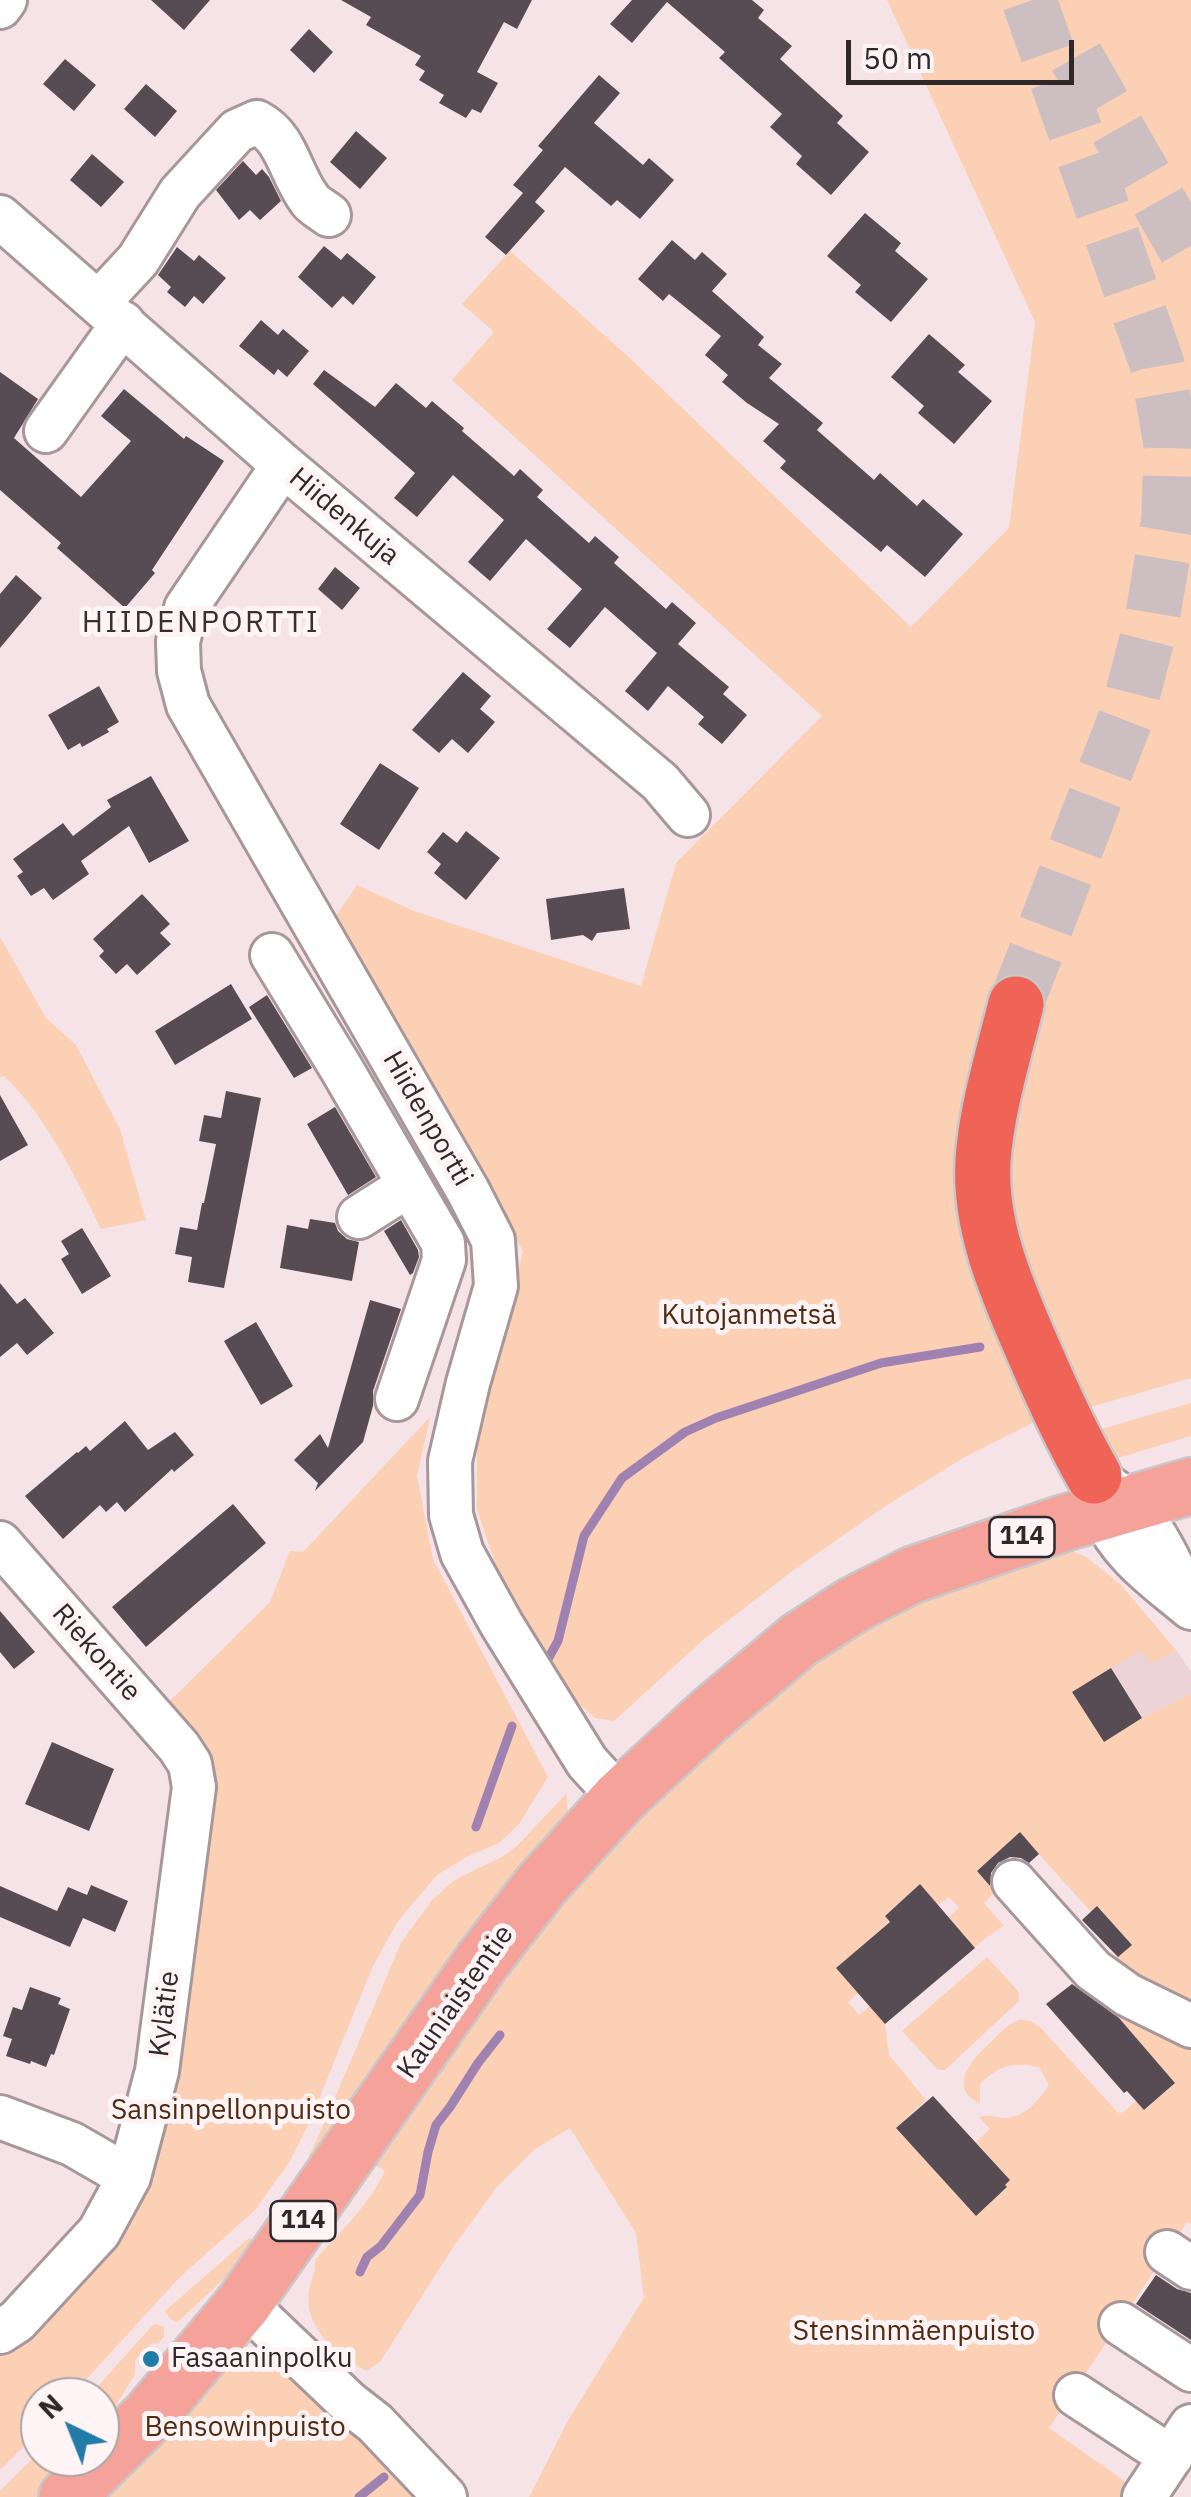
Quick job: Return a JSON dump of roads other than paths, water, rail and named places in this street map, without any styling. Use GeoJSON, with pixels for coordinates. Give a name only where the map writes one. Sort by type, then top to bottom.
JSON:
{"type":"FeatureCollection","features":[{"type":"Feature","properties":{"kind":"highway"},"geometry":{"type":"LineString","coordinates":[[1016,1004],[983,1162],[988,1225],[1002,1275],[1066,1425],[1110,1497]]}},
{"type":"Feature","properties":{"kind":"main road","name":"114"},"geometry":{"type":"LineString","coordinates":[[1110,1497],[1180,1459],[1191,1460]]}},
{"type":"Feature","properties":{"kind":"main road","name":"114"},"geometry":{"type":"LineString","coordinates":[[1110,1497],[1191,1486]]}},
{"type":"Feature","properties":{"kind":"main road","name":"Kauniaistentie"},"geometry":{"type":"LineString","coordinates":[[67,2497],[150,2415],[244,2303],[483,1960],[542,1884],[620,1798],[799,1640],[912,1575],[986,1518],[1044,1492],[1110,1497]]}},
{"type":"Feature","properties":{"kind":"street"},"geometry":{"type":"LineString","coordinates":[[0,7],[5,0]]}},
{"type":"Feature","properties":{"kind":"street"},"geometry":{"type":"LineString","coordinates":[[46,431],[138,260],[180,194],[237,131],[257,122],[270,129],[310,201],[329,215]]}},
{"type":"Feature","properties":{"kind":"street","name":"Hiidenkuja"},"geometry":{"type":"LineString","coordinates":[[0,217],[283,466],[660,782],[688,816]]}},
{"type":"Feature","properties":{"kind":"street","name":"Hiidenportti"},"geometry":{"type":"LineString","coordinates":[[283,466],[186,608],[178,642],[178,671],[188,705],[493,1240],[496,1286],[450,1461],[451,1514],[462,1553],[502,1626],[587,1762],[620,1798]]}},
{"type":"Feature","properties":{"kind":"street"},"geometry":{"type":"LineString","coordinates":[[272,955],[442,1244],[444,1260],[397,1398]]}},
{"type":"Feature","properties":{"kind":"street"},"geometry":{"type":"LineString","coordinates":[[336,1060],[379,1036]]}},
{"type":"Feature","properties":{"kind":"street"},"geometry":{"type":"LineString","coordinates":[[359,1217],[408,1186]]}},
{"type":"Feature","properties":{"kind":"street"},"geometry":{"type":"LineString","coordinates":[[1110,1497],[1155,1534],[1191,1607]]}},
{"type":"Feature","properties":{"kind":"street","name":"Riekontie"},"geometry":{"type":"LineString","coordinates":[[0,1543],[190,1764]]}},
{"type":"Feature","properties":{"kind":"street","name":"Kylätie"},"geometry":{"type":"LineString","coordinates":[[0,2332],[17,2320],[99,2232],[129,2177],[160,2056],[194,1787],[190,1764]]}},
{"type":"Feature","properties":{"kind":"street"},"geometry":{"type":"LineString","coordinates":[[1014,1882],[1093,1970],[1128,1995],[1191,2026]]}},
{"type":"Feature","properties":{"kind":"street"},"geometry":{"type":"LineString","coordinates":[[0,2116],[72,2144],[129,2177]]}},
{"type":"Feature","properties":{"kind":"street"},"geometry":{"type":"LineString","coordinates":[[244,2303],[348,2402],[376,2422],[445,2497]]}},
{"type":"Feature","properties":{"kind":"street"},"geometry":{"type":"LineString","coordinates":[[1121,2324],[1191,2370]]}},
{"type":"Feature","properties":{"kind":"street"},"geometry":{"type":"LineString","coordinates":[[1076,2395],[1181,2441],[1144,2497]]}},
{"type":"Feature","properties":{"kind":"waterway"},"geometry":{"type":"LineString","coordinates":[[544,1666],[558,1641],[584,1536],[622,1478],[685,1432],[716,1418],[881,1363],[980,1347]]}},
{"type":"Feature","properties":{"kind":"waterway"},"geometry":{"type":"LineString","coordinates":[[476,1827],[512,1726]]}},
{"type":"Feature","properties":{"kind":"waterway"},"geometry":{"type":"LineString","coordinates":[[360,2272],[367,2257],[381,2246],[420,2195],[436,2125],[500,2035]]}},
{"type":"Feature","properties":{"kind":"waterway"},"geometry":{"type":"LineString","coordinates":[[359,2497],[384,2477]]}},
{"type":"Feature","properties":{"kind":"tunnel"},"geometry":{"type":"LineString","coordinates":[[1016,1004],[1128,712],[1152,620],[1169,518],[1171,444],[1157,364],[1029,0]]}},
{"type":"Feature","properties":{"kind":"tunnel"},"geometry":{"type":"LineString","coordinates":[[1076,57],[1191,258]]}},
{"type":"Feature","properties":{"kind":"place","name":"Fasaaninpolku"},"geometry":{"type":"Point","coordinates":[151,2359]}},
{"type":"Feature","properties":{"kind":"district","name":"HIIDENPORTTI"},"geometry":{"type":"Point","coordinates":[201,623]}},
{"type":"Feature","properties":{"kind":"park label","name":"Kutojanmetsä"},"geometry":{"type":"Point","coordinates":[749,1316]}},
{"type":"Feature","properties":{"kind":"park label","name":"Sansinpellonpuisto"},"geometry":{"type":"Point","coordinates":[231,2111]}},
{"type":"Feature","properties":{"kind":"park label","name":"Stensinmäenpuisto"},"geometry":{"type":"Point","coordinates":[914,2332]}},
{"type":"Feature","properties":{"kind":"park label","name":"Bensowinpuisto"},"geometry":{"type":"Point","coordinates":[245,2428]}}]}
